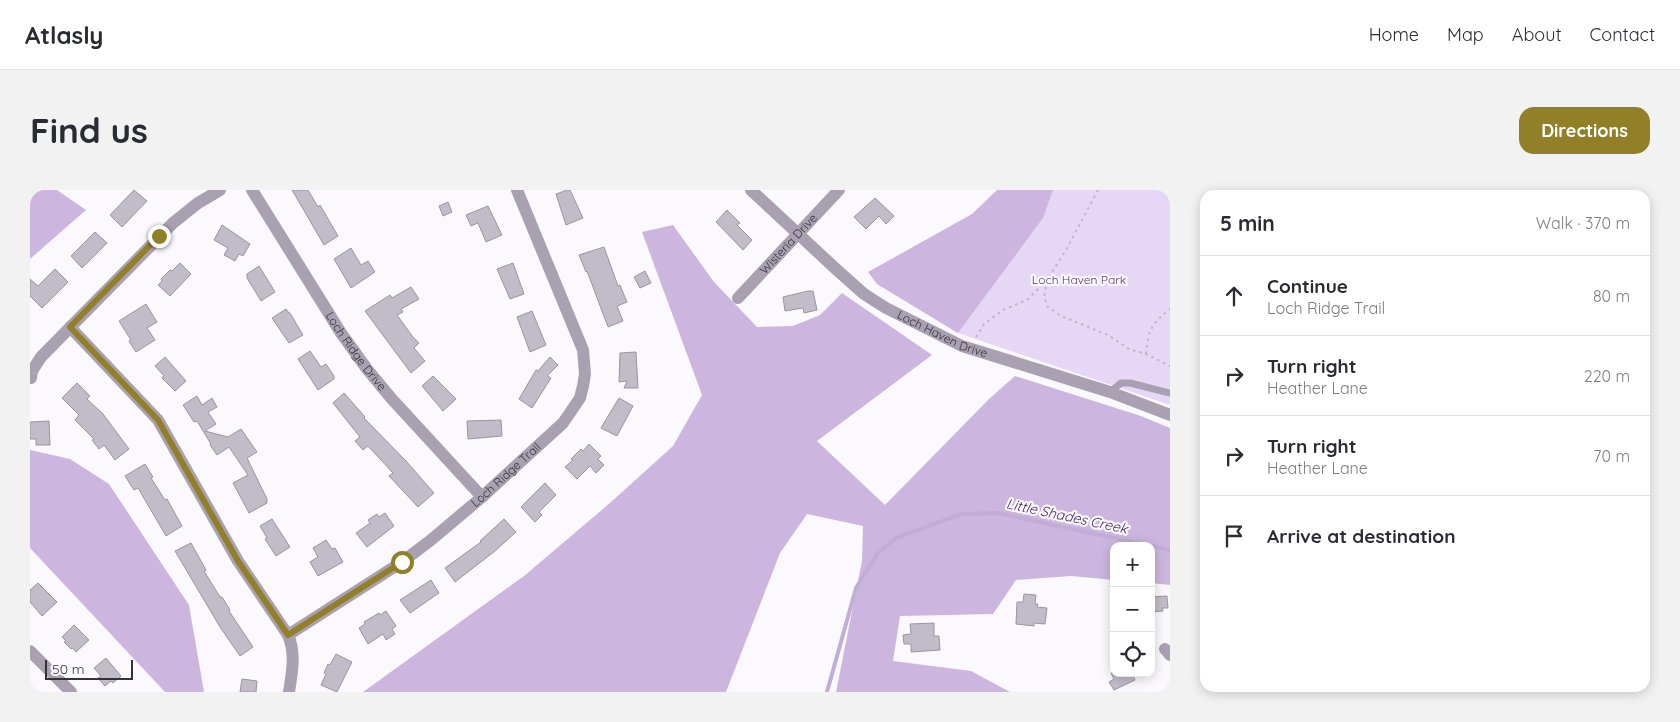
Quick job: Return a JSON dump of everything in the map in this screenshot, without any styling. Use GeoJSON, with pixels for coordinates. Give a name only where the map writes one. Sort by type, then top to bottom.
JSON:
{"type":"FeatureCollection","features":[{"type":"Feature","properties":{"kind":"street"},"geometry":{"type":"LineString","coordinates":[[31,378],[36,364],[173,223],[198,203],[220,190]]}},
{"type":"Feature","properties":{"kind":"street","name":"Loch Ridge Drive"},"geometry":{"type":"LineString","coordinates":[[252,190],[341,333],[367,369],[391,398],[482,497]]}},
{"type":"Feature","properties":{"kind":"street","name":"Loch Ridge Trail"},"geometry":{"type":"LineString","coordinates":[[288,635],[402,562],[445,529],[563,423],[580,398],[585,374],[583,350],[517,190]]}},
{"type":"Feature","properties":{"kind":"street","name":"Loch Haven Drive"},"geometry":{"type":"LineString","coordinates":[[751,190],[864,294],[911,321],[973,350],[1110,392],[1170,415]]}},
{"type":"Feature","properties":{"kind":"street","name":"Wisteria Drive"},"geometry":{"type":"LineString","coordinates":[[738,298],[839,190]]}},
{"type":"Feature","properties":{"kind":"street"},"geometry":{"type":"LineString","coordinates":[[70,327],[158,420],[238,561],[288,635],[292,643],[294,656],[289,692]]}},
{"type":"Feature","properties":{"kind":"street"},"geometry":{"type":"LineString","coordinates":[[30,651],[72,692]]}},
{"type":"Feature","properties":{"kind":"lane"},"geometry":{"type":"LineString","coordinates":[[1110,392],[1121,383],[1130,382],[1170,393]]}},
{"type":"Feature","properties":{"kind":"path"},"geometry":{"type":"LineString","coordinates":[[973,350],[976,337],[984,324],[1003,310],[1027,300],[1047,280],[1066,250],[1098,190]]}},
{"type":"Feature","properties":{"kind":"path"},"geometry":{"type":"LineString","coordinates":[[1047,280],[1044,297],[1048,308],[1062,316],[1108,335],[1129,349],[1146,354],[1170,366]]}},
{"type":"Feature","properties":{"kind":"path"},"geometry":{"type":"LineString","coordinates":[[1146,354],[1147,338],[1152,325],[1170,309]]}},
{"type":"Feature","properties":{"kind":"green space","name":"Loch Haven Park"},"geometry":{"type":"Polygon","coordinates":[[[1012,190],[1170,190],[1170,405],[958,333],[877,284],[1005,202],[1012,190]]]}},
{"type":"Feature","properties":{"kind":"shaded area"},"geometry":{"type":"Polygon","coordinates":[[[34,190],[57,190],[86,210],[30,259],[30,192],[34,190]]]}},
{"type":"Feature","properties":{"kind":"shaded area"},"geometry":{"type":"Polygon","coordinates":[[[997,190],[1053,190],[1043,218],[958,333],[877,284],[868,272],[972,214],[997,190]]]}},
{"type":"Feature","properties":{"kind":"shaded area"},"geometry":{"type":"Polygon","coordinates":[[[673,225],[714,282],[757,327],[793,326],[820,315],[842,293],[932,355],[817,441],[885,505],[989,399],[1015,376],[1141,416],[1170,428],[1170,585],[1155,583],[1155,542],[1110,542],[1110,580],[1071,576],[1016,580],[993,614],[900,616],[893,661],[971,671],[1010,692],[836,692],[862,561],[863,526],[807,514],[780,553],[726,692],[363,692],[524,576],[610,503],[673,446],[702,395],[642,232],[673,225]]]}},
{"type":"Feature","properties":{"kind":"shaded area"},"geometry":{"type":"Polygon","coordinates":[[[30,450],[70,459],[109,484],[189,605],[204,692],[165,692],[30,548],[30,450]]]}},
{"type":"Feature","properties":{"kind":"building"},"geometry":{"type":"Polygon","coordinates":[[[134,190],[147,201],[122,227],[110,215],[134,190]]]}},
{"type":"Feature","properties":{"kind":"building"},"geometry":{"type":"Polygon","coordinates":[[[292,190],[308,190],[318,207],[320,205],[338,236],[324,245],[292,190]]]}},
{"type":"Feature","properties":{"kind":"building"},"geometry":{"type":"Polygon","coordinates":[[[570,190],[583,218],[566,225],[556,194],[570,190]]]}},
{"type":"Feature","properties":{"kind":"building"},"geometry":{"type":"Polygon","coordinates":[[[875,198],[894,216],[886,224],[879,216],[866,229],[854,217],[875,198]]]}},
{"type":"Feature","properties":{"kind":"building"},"geometry":{"type":"Polygon","coordinates":[[[448,202],[452,212],[443,216],[439,206],[448,202]]]}},
{"type":"Feature","properties":{"kind":"building"},"geometry":{"type":"Polygon","coordinates":[[[488,206],[502,235],[486,242],[478,223],[471,226],[466,215],[488,206]]]}},
{"type":"Feature","properties":{"kind":"building"},"geometry":{"type":"Polygon","coordinates":[[[727,210],[740,223],[737,225],[752,240],[743,250],[716,222],[727,210]]]}},
{"type":"Feature","properties":{"kind":"building"},"geometry":{"type":"Polygon","coordinates":[[[222,225],[250,244],[243,256],[239,254],[235,261],[224,255],[228,248],[214,240],[222,225]]]}},
{"type":"Feature","properties":{"kind":"building"},"geometry":{"type":"Polygon","coordinates":[[[95,232],[107,243],[82,268],[71,256],[95,232]]]}},
{"type":"Feature","properties":{"kind":"building"},"geometry":{"type":"Polygon","coordinates":[[[604,247],[618,286],[620,285],[627,302],[617,306],[623,321],[608,327],[579,255],[604,247]]]}},
{"type":"Feature","properties":{"kind":"building"},"geometry":{"type":"Polygon","coordinates":[[[351,248],[361,265],[368,261],[375,272],[351,288],[334,259],[351,248]]]}},
{"type":"Feature","properties":{"kind":"building"},"geometry":{"type":"Polygon","coordinates":[[[180,263],[191,274],[170,296],[158,285],[170,270],[172,271],[180,263]]]}},
{"type":"Feature","properties":{"kind":"building"},"geometry":{"type":"Polygon","coordinates":[[[513,263],[524,294],[510,299],[497,269],[513,263]]]}},
{"type":"Feature","properties":{"kind":"building"},"geometry":{"type":"Polygon","coordinates":[[[259,266],[275,292],[261,301],[247,278],[247,274],[259,266]]]}},
{"type":"Feature","properties":{"kind":"building"},"geometry":{"type":"Polygon","coordinates":[[[55,269],[68,282],[42,308],[30,296],[30,279],[38,286],[55,269]]]}},
{"type":"Feature","properties":{"kind":"building"},"geometry":{"type":"Polygon","coordinates":[[[645,271],[651,283],[640,288],[634,277],[645,271]]]}},
{"type":"Feature","properties":{"kind":"building"},"geometry":{"type":"Polygon","coordinates":[[[411,287],[419,299],[401,309],[403,312],[397,315],[419,343],[414,348],[425,361],[411,373],[365,311],[390,295],[392,298],[411,287]]]}},
{"type":"Feature","properties":{"kind":"building"},"geometry":{"type":"Polygon","coordinates":[[[813,291],[817,310],[804,313],[803,308],[785,311],[783,297],[813,291]]]}},
{"type":"Feature","properties":{"kind":"building"},"geometry":{"type":"Polygon","coordinates":[[[146,304],[157,322],[147,328],[155,340],[136,352],[119,321],[146,304]]]}},
{"type":"Feature","properties":{"kind":"building"},"geometry":{"type":"Polygon","coordinates":[[[286,309],[303,335],[289,343],[272,318],[286,309]]]}},
{"type":"Feature","properties":{"kind":"building"},"geometry":{"type":"Polygon","coordinates":[[[532,311],[546,345],[530,352],[517,317],[532,311]]]}},
{"type":"Feature","properties":{"kind":"building"},"geometry":{"type":"Polygon","coordinates":[[[310,351],[321,367],[326,364],[334,376],[334,379],[318,390],[298,359],[310,351]]]}},
{"type":"Feature","properties":{"kind":"building"},"geometry":{"type":"Polygon","coordinates":[[[636,352],[638,388],[624,388],[627,381],[619,382],[620,353],[636,352]]]}},
{"type":"Feature","properties":{"kind":"building"},"geometry":{"type":"Polygon","coordinates":[[[165,357],[186,381],[175,391],[162,378],[164,376],[155,366],[165,357]]]}},
{"type":"Feature","properties":{"kind":"building"},"geometry":{"type":"Polygon","coordinates":[[[550,357],[558,365],[547,376],[551,378],[532,408],[519,399],[536,370],[538,371],[550,357]]]}},
{"type":"Feature","properties":{"kind":"building"},"geometry":{"type":"Polygon","coordinates":[[[433,376],[456,399],[443,411],[422,386],[433,376]]]}},
{"type":"Feature","properties":{"kind":"building"},"geometry":{"type":"Polygon","coordinates":[[[77,383],[90,396],[87,399],[103,414],[129,449],[115,460],[104,445],[99,449],[92,440],[94,439],[75,420],[79,415],[62,398],[77,383]]]}},
{"type":"Feature","properties":{"kind":"building"},"geometry":{"type":"Polygon","coordinates":[[[344,393],[364,418],[434,493],[418,507],[389,476],[393,473],[368,446],[363,450],[355,441],[360,437],[333,403],[344,393]]]}},
{"type":"Feature","properties":{"kind":"building"},"geometry":{"type":"Polygon","coordinates":[[[197,396],[202,405],[212,398],[217,407],[208,412],[216,424],[205,431],[228,437],[241,429],[257,452],[247,458],[267,499],[267,503],[249,513],[233,483],[248,475],[229,447],[217,455],[197,421],[194,422],[183,405],[197,396]]]}},
{"type":"Feature","properties":{"kind":"building"},"geometry":{"type":"Polygon","coordinates":[[[619,398],[633,406],[617,436],[601,428],[619,398]]]}},
{"type":"Feature","properties":{"kind":"building"},"geometry":{"type":"Polygon","coordinates":[[[501,420],[502,436],[468,439],[467,421],[501,420]]]}},
{"type":"Feature","properties":{"kind":"building"},"geometry":{"type":"Polygon","coordinates":[[[49,421],[50,445],[36,445],[36,439],[30,439],[30,422],[49,421]]]}},
{"type":"Feature","properties":{"kind":"building"},"geometry":{"type":"Polygon","coordinates":[[[589,444],[601,456],[598,459],[604,465],[596,473],[590,466],[577,479],[565,467],[581,449],[583,451],[589,444]]]}},
{"type":"Feature","properties":{"kind":"building"},"geometry":{"type":"Polygon","coordinates":[[[145,464],[153,477],[151,478],[165,500],[167,499],[182,526],[166,536],[138,488],[134,490],[125,476],[145,464]]]}},
{"type":"Feature","properties":{"kind":"building"},"geometry":{"type":"Polygon","coordinates":[[[545,483],[556,495],[539,512],[542,515],[535,522],[521,507],[545,483]]]}},
{"type":"Feature","properties":{"kind":"building"},"geometry":{"type":"Polygon","coordinates":[[[385,513],[394,526],[367,547],[356,533],[370,523],[368,520],[377,514],[379,517],[385,513]]]}},
{"type":"Feature","properties":{"kind":"building"},"geometry":{"type":"Polygon","coordinates":[[[272,519],[290,547],[276,556],[265,539],[267,538],[260,526],[272,519]]]}},
{"type":"Feature","properties":{"kind":"building"},"geometry":{"type":"Polygon","coordinates":[[[504,519],[516,532],[455,582],[445,568],[481,542],[504,519]]]}},
{"type":"Feature","properties":{"kind":"building"},"geometry":{"type":"Polygon","coordinates":[[[326,540],[332,549],[335,548],[343,562],[318,576],[310,562],[318,557],[313,548],[326,540]]]}},
{"type":"Feature","properties":{"kind":"building"},"geometry":{"type":"Polygon","coordinates":[[[191,543],[206,570],[204,571],[253,647],[240,656],[220,627],[175,551],[191,543]]]}},
{"type":"Feature","properties":{"kind":"building"},"geometry":{"type":"Polygon","coordinates":[[[431,580],[439,593],[410,613],[400,600],[431,580]]]}},
{"type":"Feature","properties":{"kind":"building"},"geometry":{"type":"Polygon","coordinates":[[[38,583],[57,602],[42,616],[30,602],[30,590],[38,583]]]}},
{"type":"Feature","properties":{"kind":"building"},"geometry":{"type":"Polygon","coordinates":[[[1024,594],[1036,595],[1035,604],[1038,604],[1037,607],[1047,608],[1045,624],[1034,623],[1034,626],[1016,624],[1017,602],[1023,602],[1024,594]]]}},
{"type":"Feature","properties":{"kind":"building"},"geometry":{"type":"Polygon","coordinates":[[[1167,596],[1168,608],[1162,608],[1163,611],[1155,612],[1155,597],[1167,596]]]}},
{"type":"Feature","properties":{"kind":"building"},"geometry":{"type":"Polygon","coordinates":[[[386,611],[396,626],[392,629],[395,634],[386,640],[383,634],[368,644],[359,628],[365,624],[364,622],[386,611]]]}},
{"type":"Feature","properties":{"kind":"building"},"geometry":{"type":"Polygon","coordinates":[[[934,623],[934,636],[939,636],[940,650],[911,652],[911,644],[904,644],[903,635],[911,634],[910,624],[934,623]]]}},
{"type":"Feature","properties":{"kind":"building"},"geometry":{"type":"Polygon","coordinates":[[[74,625],[89,640],[76,652],[64,642],[66,641],[62,637],[74,625]]]}},
{"type":"Feature","properties":{"kind":"building"},"geometry":{"type":"Polygon","coordinates":[[[336,654],[352,662],[337,692],[321,685],[328,664],[330,665],[336,654]]]}},
{"type":"Feature","properties":{"kind":"building"},"geometry":{"type":"Polygon","coordinates":[[[106,658],[121,676],[113,683],[111,681],[105,686],[98,678],[101,676],[94,668],[106,658]]]}},
{"type":"Feature","properties":{"kind":"building"},"geometry":{"type":"Polygon","coordinates":[[[1113,677],[1134,677],[1135,680],[1114,690],[1109,682],[1114,679],[1113,677]]]}},
{"type":"Feature","properties":{"kind":"building"},"geometry":{"type":"Polygon","coordinates":[[[242,679],[257,681],[256,692],[240,692],[242,679]]]}},
{"type":"Feature","properties":{"kind":"waterway","name":"Little Shades Creek"},"geometry":{"type":"LineString","coordinates":[[827,692],[856,588],[877,554],[896,538],[962,514],[998,513],[1170,550]]}},
{"type":"Feature","properties":{"kind":"route"},"geometry":{"type":"LineString","coordinates":[[159,236],[70,327],[158,420],[238,561],[288,635],[402,562]]}}]}
